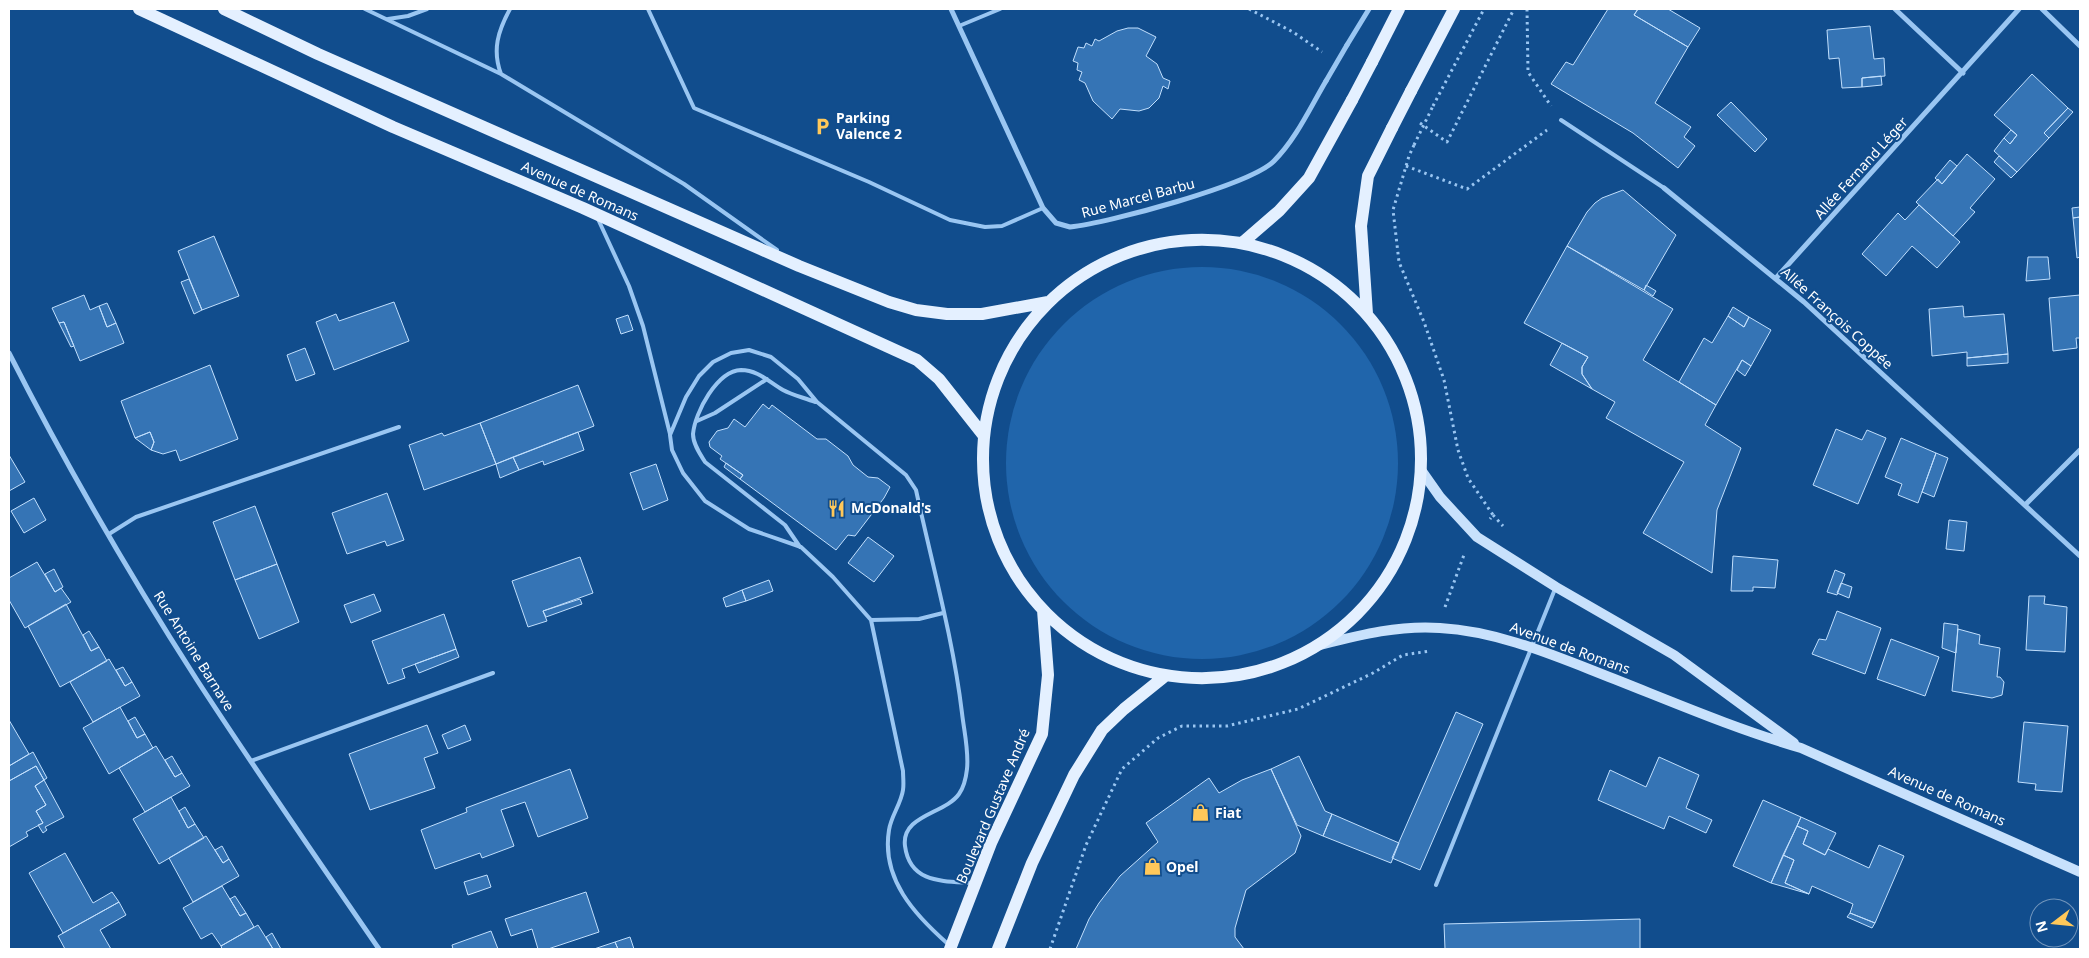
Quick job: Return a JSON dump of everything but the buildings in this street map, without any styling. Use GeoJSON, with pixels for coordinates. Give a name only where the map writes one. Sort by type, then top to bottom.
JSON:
{"type":"FeatureCollection","features":[{"type":"Feature","properties":{"kind":"main road","name":"Avenue de Romans"},"geometry":{"type":"LineString","coordinates":[[139,9],[393,127],[596,214],[916,360],[939,379],[984,436]]}},
{"type":"Feature","properties":{"kind":"main road","name":"Avenue de Romans"},"geometry":{"type":"LineString","coordinates":[[224,9],[318,54],[799,266],[889,302],[916,310],[948,314],[982,314],[1048,302]]}},
{"type":"Feature","properties":{"kind":"main road"},"geometry":{"type":"LineString","coordinates":[[1242,243],[1279,211],[1309,178],[1399,9]]}},
{"type":"Feature","properties":{"kind":"main road"},"geometry":{"type":"LineString","coordinates":[[1367,314],[1361,226],[1368,176],[1454,9]]}},
{"type":"Feature","properties":{"kind":"main road"},"geometry":{"type":"LineString","coordinates":[[1190,240],[1242,243],[1278,253],[1310,268],[1341,289],[1367,314],[1392,348],[1409,387],[1419,428],[1422,470],[1416,512],[1402,551],[1381,587],[1353,619],[1320,645],[1292,660],[1262,671],[1230,677],[1197,679],[1165,676],[1120,663],[1079,641],[1043,610],[1020,580],[1006,556],[989,511],[983,474],[984,436],[996,384],[1011,350],[1028,325],[1048,302],[1068,284],[1090,270],[1138,248],[1190,240]]}},
{"type":"Feature","properties":{"kind":"main road","name":"Avenue de Romans"},"geometry":{"type":"LineString","coordinates":[[1422,470],[1440,497],[1477,537],[1556,587],[1674,655],[1801,748]]}},
{"type":"Feature","properties":{"kind":"main road","name":"Boulevard Gustave André"},"geometry":{"type":"LineString","coordinates":[[951,948],[991,844],[1042,734],[1048,674],[1043,610]]}},
{"type":"Feature","properties":{"kind":"main road","name":"Avenue de Romans"},"geometry":{"type":"LineString","coordinates":[[1320,645],[1374,632],[1438,627],[1473,631],[1530,647],[1758,736],[1801,748],[2080,872]]}},
{"type":"Feature","properties":{"kind":"main road"},"geometry":{"type":"LineString","coordinates":[[998,949],[1032,863],[1074,775],[1102,730],[1124,709],[1165,676]]}},
{"type":"Feature","properties":{"kind":"street","name":"Rue Marcel Barbu"},"geometry":{"type":"LineString","coordinates":[[951,9],[1043,208],[1056,223],[1070,228],[1084,226],[1237,182],[1274,161],[1294,135],[1369,9]]}},
{"type":"Feature","properties":{"kind":"street"},"geometry":{"type":"LineString","coordinates":[[1895,9],[1963,73]]}},
{"type":"Feature","properties":{"kind":"street","name":"Allée Fernand Léger"},"geometry":{"type":"LineString","coordinates":[[1776,278],[2019,9]]}},
{"type":"Feature","properties":{"kind":"street"},"geometry":{"type":"LineString","coordinates":[[2042,9],[2080,46]]}},
{"type":"Feature","properties":{"kind":"street","name":"Allée François Coppée"},"geometry":{"type":"LineString","coordinates":[[1664,188],[1776,278],[2080,556]]}},
{"type":"Feature","properties":{"kind":"street","name":"Rue Antoine Barnave"},"geometry":{"type":"LineString","coordinates":[[9,353],[48,430],[197,679],[379,949]]}},
{"type":"Feature","properties":{"kind":"street"},"geometry":{"type":"LineString","coordinates":[[2025,505],[2080,450]]}},
{"type":"Feature","properties":{"kind":"lane"},"geometry":{"type":"LineString","coordinates":[[365,9],[501,74],[684,184],[799,266]]}},
{"type":"Feature","properties":{"kind":"lane"},"geometry":{"type":"LineString","coordinates":[[388,19],[408,16],[427,9]]}},
{"type":"Feature","properties":{"kind":"lane"},"geometry":{"type":"LineString","coordinates":[[501,74],[496,60],[496,44],[501,25],[510,9]]}},
{"type":"Feature","properties":{"kind":"lane"},"geometry":{"type":"LineString","coordinates":[[648,9],[694,108],[869,182],[950,220],[985,227],[1002,226],[1043,208]]}},
{"type":"Feature","properties":{"kind":"lane"},"geometry":{"type":"LineString","coordinates":[[959,26],[1000,9]]}},
{"type":"Feature","properties":{"kind":"lane","name":"Allée François Coppée"},"geometry":{"type":"LineString","coordinates":[[1561,120],[1664,188]]}},
{"type":"Feature","properties":{"kind":"lane"},"geometry":{"type":"LineString","coordinates":[[596,214],[629,286],[644,326],[672,450],[683,473],[706,500],[749,529],[800,548]]}},
{"type":"Feature","properties":{"kind":"lane"},"geometry":{"type":"LineString","coordinates":[[670,435],[686,397],[699,376],[713,362],[730,353],[749,350],[771,357],[798,379],[817,402],[906,475],[911,482],[916,490],[957,674],[967,769],[964,784],[958,795],[948,804],[913,823],[906,833],[905,845],[908,859],[915,870],[927,878],[976,883]]}},
{"type":"Feature","properties":{"kind":"lane"},"geometry":{"type":"LineString","coordinates":[[817,402],[783,390],[752,371],[742,370],[723,376],[705,401],[693,435],[697,448],[705,462],[785,525],[800,548],[833,577],[872,620],[903,771],[903,791],[889,831],[888,847],[896,882],[920,920],[951,948]]}},
{"type":"Feature","properties":{"kind":"lane"},"geometry":{"type":"LineString","coordinates":[[697,421],[715,414],[767,379]]}},
{"type":"Feature","properties":{"kind":"lane"},"geometry":{"type":"LineString","coordinates":[[109,534],[136,517],[399,427]]}},
{"type":"Feature","properties":{"kind":"lane"},"geometry":{"type":"LineString","coordinates":[[1436,886],[1530,647],[1556,587]]}},
{"type":"Feature","properties":{"kind":"lane"},"geometry":{"type":"LineString","coordinates":[[872,620],[919,619],[944,613]]}},
{"type":"Feature","properties":{"kind":"lane"},"geometry":{"type":"LineString","coordinates":[[251,761],[493,673]]}},
{"type":"Feature","properties":{"kind":"path"},"geometry":{"type":"LineString","coordinates":[[1438,627],[1463,555],[1493,515],[1468,478],[1458,450],[1444,380],[1424,322],[1399,262],[1393,210],[1414,145],[1484,9]]}},
{"type":"Feature","properties":{"kind":"path"},"geometry":{"type":"LineString","coordinates":[[1406,166],[1467,189],[1561,120],[1528,72],[1527,9]]}},
{"type":"Feature","properties":{"kind":"path"},"geometry":{"type":"LineString","coordinates":[[1050,949],[1086,845],[1122,769],[1158,738],[1182,726],[1227,726],[1298,708],[1373,673],[1403,655],[1430,651]]}},
{"type":"Feature","properties":{"kind":"shaded area"},"geometry":{"type":"Polygon","coordinates":[[[1183,267],[1221,267],[1259,275],[1295,290],[1327,311],[1354,338],[1375,370],[1384,388],[1395,425],[1398,463],[1395,501],[1384,538],[1375,556],[1354,588],[1327,615],[1295,636],[1259,651],[1221,659],[1183,659],[1145,651],[1109,636],[1077,615],[1050,588],[1029,556],[1014,520],[1006,482],[1006,444],[1014,406],[1029,370],[1050,338],[1077,311],[1109,290],[1145,275],[1183,267]]]}},
{"type":"Feature","properties":{"kind":"place","name":"Parking Valence 2"},"geometry":{"type":"Point","coordinates":[822,126]}},
{"type":"Feature","properties":{"kind":"place","name":"McDonald's"},"geometry":{"type":"Point","coordinates":[837,508]}},
{"type":"Feature","properties":{"kind":"place","name":"Fiat"},"geometry":{"type":"Point","coordinates":[1201,813]}},
{"type":"Feature","properties":{"kind":"place","name":"Opel"},"geometry":{"type":"Point","coordinates":[1152,867]}}]}
